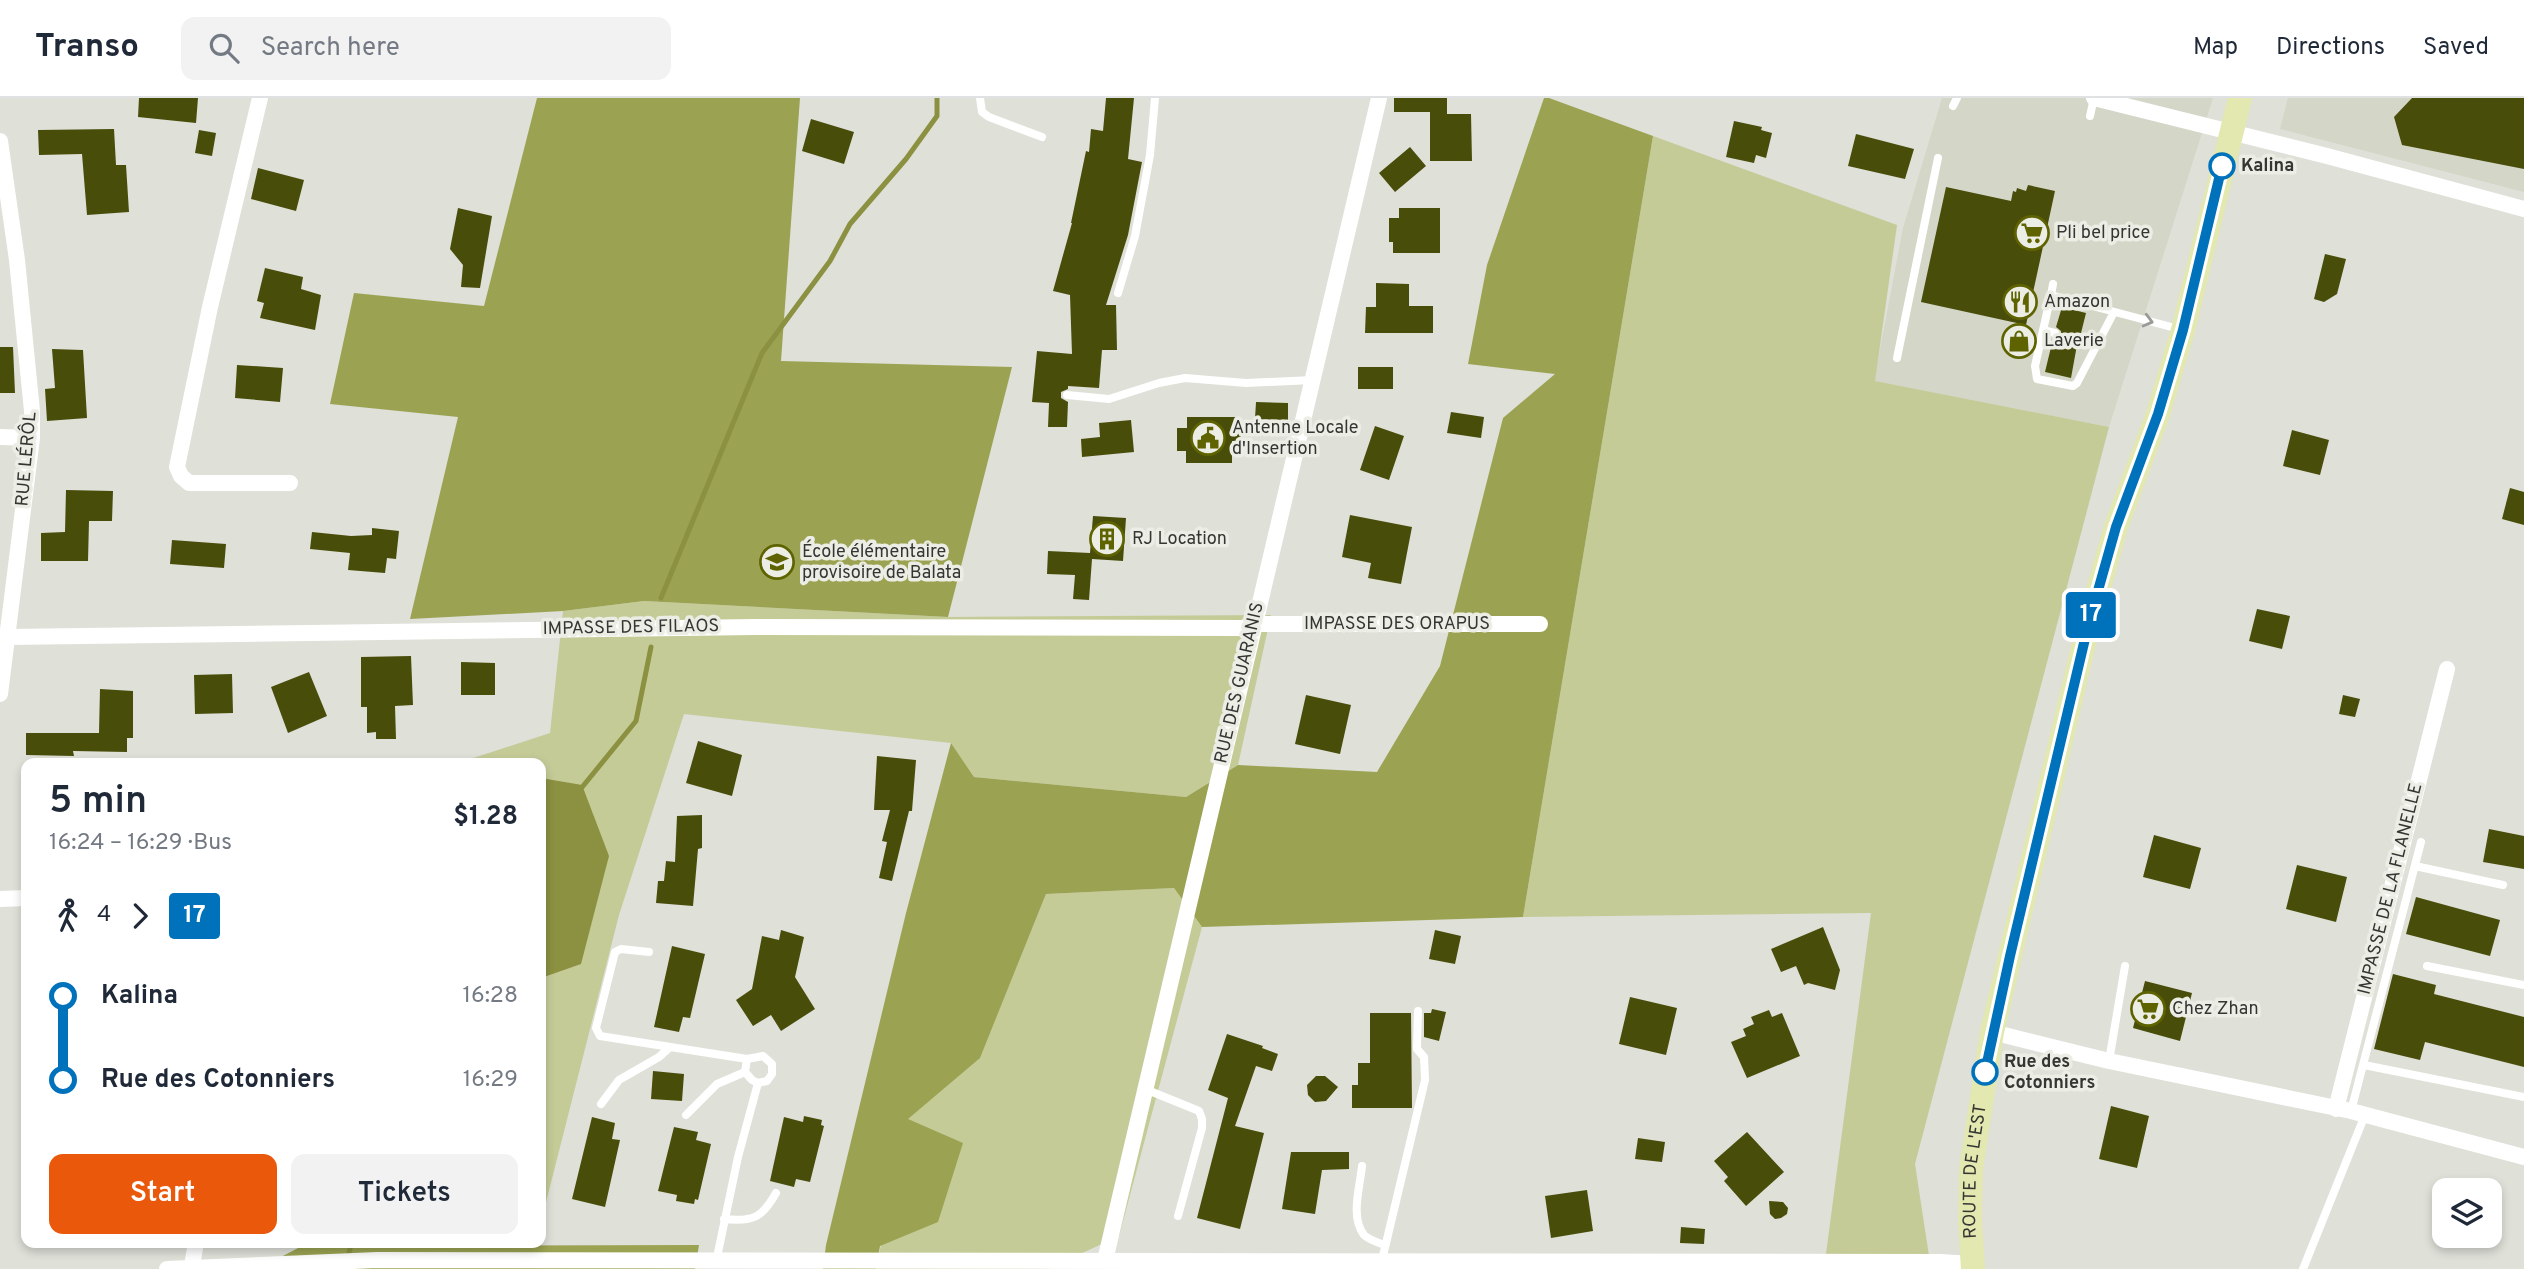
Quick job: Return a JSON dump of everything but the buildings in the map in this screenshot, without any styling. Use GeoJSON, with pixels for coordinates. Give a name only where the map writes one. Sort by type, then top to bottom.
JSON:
{"type":"FeatureCollection","features":[{"type":"Feature","properties":{"kind":"main road","name":"ROUTE DE L'EST"},"geometry":{"type":"LineString","coordinates":[[1973,1267],[1971,1169],[1992,1032],[2088,626],[2116,527],[2158,414],[2183,330],[2240,98]]}},
{"type":"Feature","properties":{"kind":"street"},"geometry":{"type":"LineString","coordinates":[[260,98],[211,306],[177,467],[181,476],[189,483],[290,483]]}},
{"type":"Feature","properties":{"kind":"street","name":"RUE DES GUARANIS"},"geometry":{"type":"LineString","coordinates":[[1104,1264],[1379,98]]}},
{"type":"Feature","properties":{"kind":"street"},"geometry":{"type":"LineString","coordinates":[[2094,98],[2523,205]]}},
{"type":"Feature","properties":{"kind":"street","name":"RUE LÉRÔL"},"geometry":{"type":"LineString","coordinates":[[0,141],[18,260],[32,411],[32,438],[0,694]]}},
{"type":"Feature","properties":{"kind":"street"},"geometry":{"type":"LineString","coordinates":[[0,437],[32,438]]}},
{"type":"Feature","properties":{"kind":"street","name":"IMPASSE DES ORAPUS"},"geometry":{"type":"LineString","coordinates":[[1253,624],[1540,624]]}},
{"type":"Feature","properties":{"kind":"street","name":"IMPASSE DES FILAOS"},"geometry":{"type":"LineString","coordinates":[[7,637],[755,627],[1243,628],[1253,624]]}},
{"type":"Feature","properties":{"kind":"street","name":"IMPASSE DE LA FLANELLE"},"geometry":{"type":"LineString","coordinates":[[2350,1111],[2447,669]]}},
{"type":"Feature","properties":{"kind":"street"},"geometry":{"type":"LineString","coordinates":[[0,899],[21,898]]}},
{"type":"Feature","properties":{"kind":"street"},"geometry":{"type":"LineString","coordinates":[[1992,1032],[2109,1061],[2350,1111],[2524,1157]]}},
{"type":"Feature","properties":{"kind":"street"},"geometry":{"type":"LineString","coordinates":[[192,1266],[195,1248]]}},
{"type":"Feature","properties":{"kind":"street"},"geometry":{"type":"LineString","coordinates":[[167,1269],[362,1261],[716,1262],[810,1265],[1104,1264],[1383,1253],[1650,1265],[1939,1262],[1973,1267]]}},
{"type":"Feature","properties":{"kind":"lane"},"geometry":{"type":"LineString","coordinates":[[980,98],[982,111],[989,117],[1042,137]]}},
{"type":"Feature","properties":{"kind":"lane"},"geometry":{"type":"LineString","coordinates":[[1118,293],[1135,236],[1150,155],[1155,98]]}},
{"type":"Feature","properties":{"kind":"lane"},"geometry":{"type":"LineString","coordinates":[[2090,116],[2094,98]]}},
{"type":"Feature","properties":{"kind":"lane"},"geometry":{"type":"LineString","coordinates":[[1897,358],[1938,158]]}},
{"type":"Feature","properties":{"kind":"lane"},"geometry":{"type":"LineString","coordinates":[[2053,284],[2035,366],[2037,379],[2073,386],[2077,383],[2113,312]]}},
{"type":"Feature","properties":{"kind":"lane"},"geometry":{"type":"LineString","coordinates":[[2051,295],[2183,330]]}},
{"type":"Feature","properties":{"kind":"lane"},"geometry":{"type":"LineString","coordinates":[[2043,330],[2055,333]]}},
{"type":"Feature","properties":{"kind":"lane"},"geometry":{"type":"LineString","coordinates":[[2079,339],[2098,344]]}},
{"type":"Feature","properties":{"kind":"lane"},"geometry":{"type":"LineString","coordinates":[[1067,395],[1109,399],[1159,383],[1185,378],[1246,383],[1313,380]]}},
{"type":"Feature","properties":{"kind":"lane"},"geometry":{"type":"LineString","coordinates":[[2303,1269],[2364,1065],[2421,842]]}},
{"type":"Feature","properties":{"kind":"lane"},"geometry":{"type":"LineString","coordinates":[[2415,866],[2503,885]]}},
{"type":"Feature","properties":{"kind":"lane"},"geometry":{"type":"LineString","coordinates":[[649,952],[621,949],[615,952],[596,1028],[600,1036],[747,1059],[762,1056],[772,1064],[772,1074],[767,1081],[758,1083],[751,1080],[745,1072],[747,1059]]}},
{"type":"Feature","properties":{"kind":"lane"},"geometry":{"type":"LineString","coordinates":[[2109,1061],[2125,966]]}},
{"type":"Feature","properties":{"kind":"lane"},"geometry":{"type":"LineString","coordinates":[[2427,967],[2524,985]]}},
{"type":"Feature","properties":{"kind":"lane"},"geometry":{"type":"LineString","coordinates":[[1363,1166],[1356,1213],[1366,1237],[1383,1253],[1425,1080],[1424,1057],[1417,1049],[1418,1011]]}},
{"type":"Feature","properties":{"kind":"lane"},"geometry":{"type":"LineString","coordinates":[[601,1104],[619,1080],[659,1057],[670,1047]]}},
{"type":"Feature","properties":{"kind":"lane"},"geometry":{"type":"LineString","coordinates":[[2364,1065],[2524,1097]]}},
{"type":"Feature","properties":{"kind":"lane"},"geometry":{"type":"LineString","coordinates":[[686,1115],[717,1084],[745,1072]]}},
{"type":"Feature","properties":{"kind":"lane"},"geometry":{"type":"LineString","coordinates":[[716,1262],[738,1157],[758,1083]]}},
{"type":"Feature","properties":{"kind":"lane"},"geometry":{"type":"LineString","coordinates":[[1146,1089],[1199,1111],[1202,1119],[1202,1128],[1178,1216]]}},
{"type":"Feature","properties":{"kind":"lane"},"geometry":{"type":"LineString","coordinates":[[724,1219],[757,1218],[768,1208],[776,1193]]}},
{"type":"Feature","properties":{"kind":"shaded area"},"geometry":{"type":"Polygon","coordinates":[[[537,98],[800,98],[781,361],[1012,367],[948,617],[644,601],[563,611],[410,619],[458,417],[330,404],[354,293],[484,306],[537,98]]]}},
{"type":"Feature","properties":{"kind":"shaded area"},"geometry":{"type":"Polygon","coordinates":[[[1544,98],[1653,136],[1523,917],[1202,927],[1174,888],[1046,894],[980,1058],[908,1119],[963,1143],[938,1222],[880,1246],[876,1269],[823,1269],[826,1245],[906,913],[951,743],[974,777],[1186,797],[1238,765],[1377,772],[1440,666],[1503,418],[1555,374],[1468,364],[1487,265],[1544,98]]]}},
{"type":"Feature","properties":{"kind":"shaded area"},"geometry":{"type":"Polygon","coordinates":[[[1942,98],[2213,98],[2109,427],[1874,381],[1903,228],[1942,98]]]}},
{"type":"Feature","properties":{"kind":"shaded area"},"geometry":{"type":"Polygon","coordinates":[[[2288,98],[2524,98],[2524,192],[2280,129],[2288,98]]]}},
{"type":"Feature","properties":{"kind":"shaded area"},"geometry":{"type":"Polygon","coordinates":[[[1653,136],[1897,225],[1875,381],[2109,427],[1915,1164],[1931,1269],[1824,1269],[1871,913],[1523,917],[1653,136]]]}},
{"type":"Feature","properties":{"kind":"shaded area"},"geometry":{"type":"Polygon","coordinates":[[[644,601],[948,617],[1271,615],[1238,765],[1186,797],[974,777],[951,743],[684,714],[619,915],[546,1202],[546,758],[473,758],[550,733],[563,611],[644,601]]]}},
{"type":"Feature","properties":{"kind":"shaded area"},"geometry":{"type":"Polygon","coordinates":[[[546,779],[582,785],[609,856],[581,964],[546,976],[546,779]]]}},
{"type":"Feature","properties":{"kind":"shaded area"},"geometry":{"type":"Polygon","coordinates":[[[1174,888],[1202,927],[1119,1236],[1048,1269],[876,1269],[907,1119],[980,1057],[1046,894],[1174,888]]]}},
{"type":"Feature","properties":{"kind":"shaded area"},"geometry":{"type":"Polygon","coordinates":[[[546,1245],[699,1245],[695,1269],[258,1269],[298,1248],[546,1248],[546,1245]]]}},
{"type":"Feature","properties":{"kind":"waterway"},"geometry":{"type":"LineString","coordinates":[[661,598],[762,353],[830,261],[850,224],[906,159],[937,116],[937,98]]}},
{"type":"Feature","properties":{"kind":"waterway"},"geometry":{"type":"LineString","coordinates":[[579,791],[636,721],[651,647]]}},
{"type":"Feature","properties":{"kind":"waterway"},"geometry":{"type":"LineString","coordinates":[[347,1259],[350,1248]]}},
{"type":"Feature","properties":{"kind":"bus line","name":"17"},"geometry":{"type":"LineString","coordinates":[[1985,1072],[1992,1032],[2088,626],[2116,527],[2158,414],[2183,330],[2222,166]]}},
{"type":"Feature","properties":{"kind":"place","name":"Kalina"},"geometry":{"type":"Point","coordinates":[2222,166]}},
{"type":"Feature","properties":{"kind":"place","name":"Pli bel price"},"geometry":{"type":"Point","coordinates":[2032,233]}},
{"type":"Feature","properties":{"kind":"place","name":"Amazon"},"geometry":{"type":"Point","coordinates":[2020,302]}},
{"type":"Feature","properties":{"kind":"place","name":"Laverie"},"geometry":{"type":"Point","coordinates":[2019,341]}},
{"type":"Feature","properties":{"kind":"place","name":"Antenne Locale d'Insertion"},"geometry":{"type":"Point","coordinates":[1208,438]}},
{"type":"Feature","properties":{"kind":"place","name":"RJ Location"},"geometry":{"type":"Point","coordinates":[1107,539]}},
{"type":"Feature","properties":{"kind":"place","name":"École élémentaire provisoire de Balata"},"geometry":{"type":"Point","coordinates":[777,562]}},
{"type":"Feature","properties":{"kind":"place","name":"Chez Zhan"},"geometry":{"type":"Point","coordinates":[2148,1009]}},
{"type":"Feature","properties":{"kind":"place","name":"Rue des Cotonniers"},"geometry":{"type":"Point","coordinates":[1985,1072]}}]}
